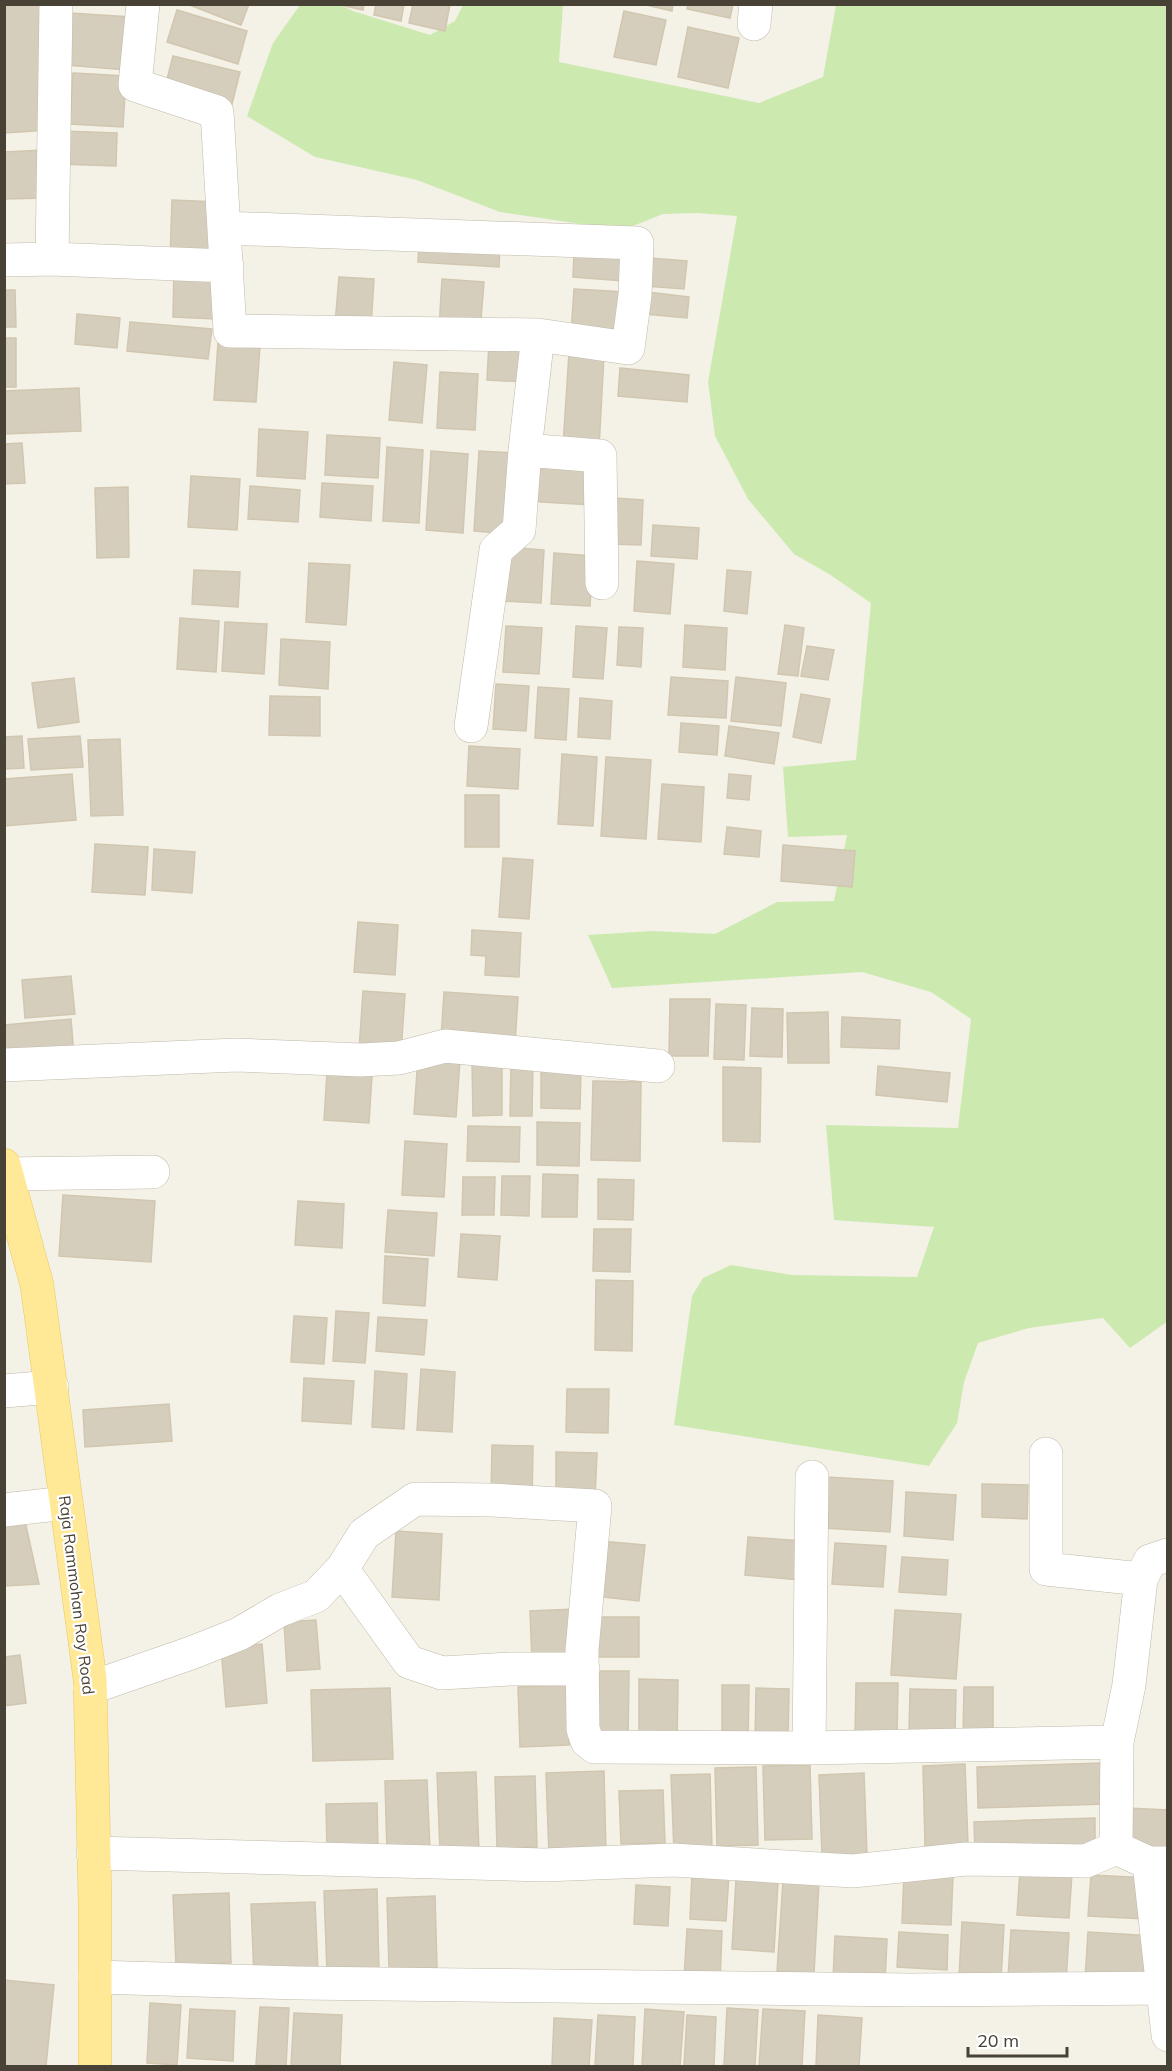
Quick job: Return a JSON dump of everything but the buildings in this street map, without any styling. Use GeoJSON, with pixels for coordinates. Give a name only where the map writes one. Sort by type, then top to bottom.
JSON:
{"type":"FeatureCollection","features":[{"type":"Feature","properties":{"kind":"main road","name":"Raja Rammohan Roy Road"},"geometry":{"type":"LineString","coordinates":[[5,1171],[37,1285],[90,1688],[95,2067]]}},
{"type":"Feature","properties":{"kind":"street"},"geometry":{"type":"LineString","coordinates":[[52,259],[56,4]]}},
{"type":"Feature","properties":{"kind":"street"},"geometry":{"type":"LineString","coordinates":[[143,4],[135,85],[218,112],[224,228],[227,266],[230,331],[538,335],[628,348],[635,294],[637,243],[224,228]]}},
{"type":"Feature","properties":{"kind":"street"},"geometry":{"type":"LineString","coordinates":[[4,260],[52,259],[227,266]]}},
{"type":"Feature","properties":{"kind":"street"},"geometry":{"type":"LineString","coordinates":[[471,726],[496,550],[519,530],[538,335]]}},
{"type":"Feature","properties":{"kind":"street"},"geometry":{"type":"LineString","coordinates":[[525,450],[600,456],[602,583]]}},
{"type":"Feature","properties":{"kind":"street"},"geometry":{"type":"LineString","coordinates":[[4,1065],[237,1055],[361,1060],[399,1058],[445,1046],[658,1066]]}},
{"type":"Feature","properties":{"kind":"street"},"geometry":{"type":"LineString","coordinates":[[5,1171],[153,1172]]}},
{"type":"Feature","properties":{"kind":"street"},"geometry":{"type":"LineString","coordinates":[[4,1391],[52,1387]]}},
{"type":"Feature","properties":{"kind":"street"},"geometry":{"type":"LineString","coordinates":[[1046,1454],[1046,1569],[1141,1579]]}},
{"type":"Feature","properties":{"kind":"street"},"geometry":{"type":"LineString","coordinates":[[809,1748],[812,1477]]}},
{"type":"Feature","properties":{"kind":"street"},"geometry":{"type":"LineString","coordinates":[[90,1688],[239,1634],[280,1610],[315,1596],[342,1569],[364,1534],[415,1499],[491,1500],[595,1506],[582,1650],[583,1729],[587,1741],[595,1747],[809,1748],[1117,1742]]}},
{"type":"Feature","properties":{"kind":"street"},"geometry":{"type":"LineString","coordinates":[[4,1510],[66,1503]]}},
{"type":"Feature","properties":{"kind":"street"},"geometry":{"type":"LineString","coordinates":[[1116,1848],[1117,1742],[1129,1685],[1141,1579],[1150,1561],[1167,1555]]}},
{"type":"Feature","properties":{"kind":"street"},"geometry":{"type":"LineString","coordinates":[[342,1569],[409,1662],[442,1673],[510,1669],[583,1669]]}},
{"type":"Feature","properties":{"kind":"street"},"geometry":{"type":"LineString","coordinates":[[93,1853],[544,1865],[673,1860],[853,1871],[966,1859],[1086,1861],[1116,1848],[1158,1863],[1167,2035]]}},
{"type":"Feature","properties":{"kind":"street"},"geometry":{"type":"LineString","coordinates":[[95,1977],[299,1983],[909,1990],[1166,1989]]}},
{"type":"Feature","properties":{"kind":"green space"},"geometry":{"type":"Polygon","coordinates":[[[300,5],[340,5],[430,35],[455,21],[463,5],[563,5],[559,62],[759,103],[823,77],[836,5],[1167,5],[1168,1321],[1130,1348],[1103,1318],[1029,1328],[978,1343],[964,1382],[957,1423],[929,1466],[674,1425],[692,1296],[703,1278],[731,1265],[792,1275],[917,1277],[934,1227],[834,1220],[826,1125],[958,1128],[971,1019],[931,992],[862,972],[612,988],[588,935],[652,931],[715,934],[777,902],[834,901],[847,835],[788,837],[783,767],[856,760],[871,603],[829,574],[794,554],[748,499],[715,436],[708,382],[737,216],[697,213],[663,214],[623,230],[500,212],[417,180],[315,157],[247,116],[273,43],[300,5]]]}}]}
